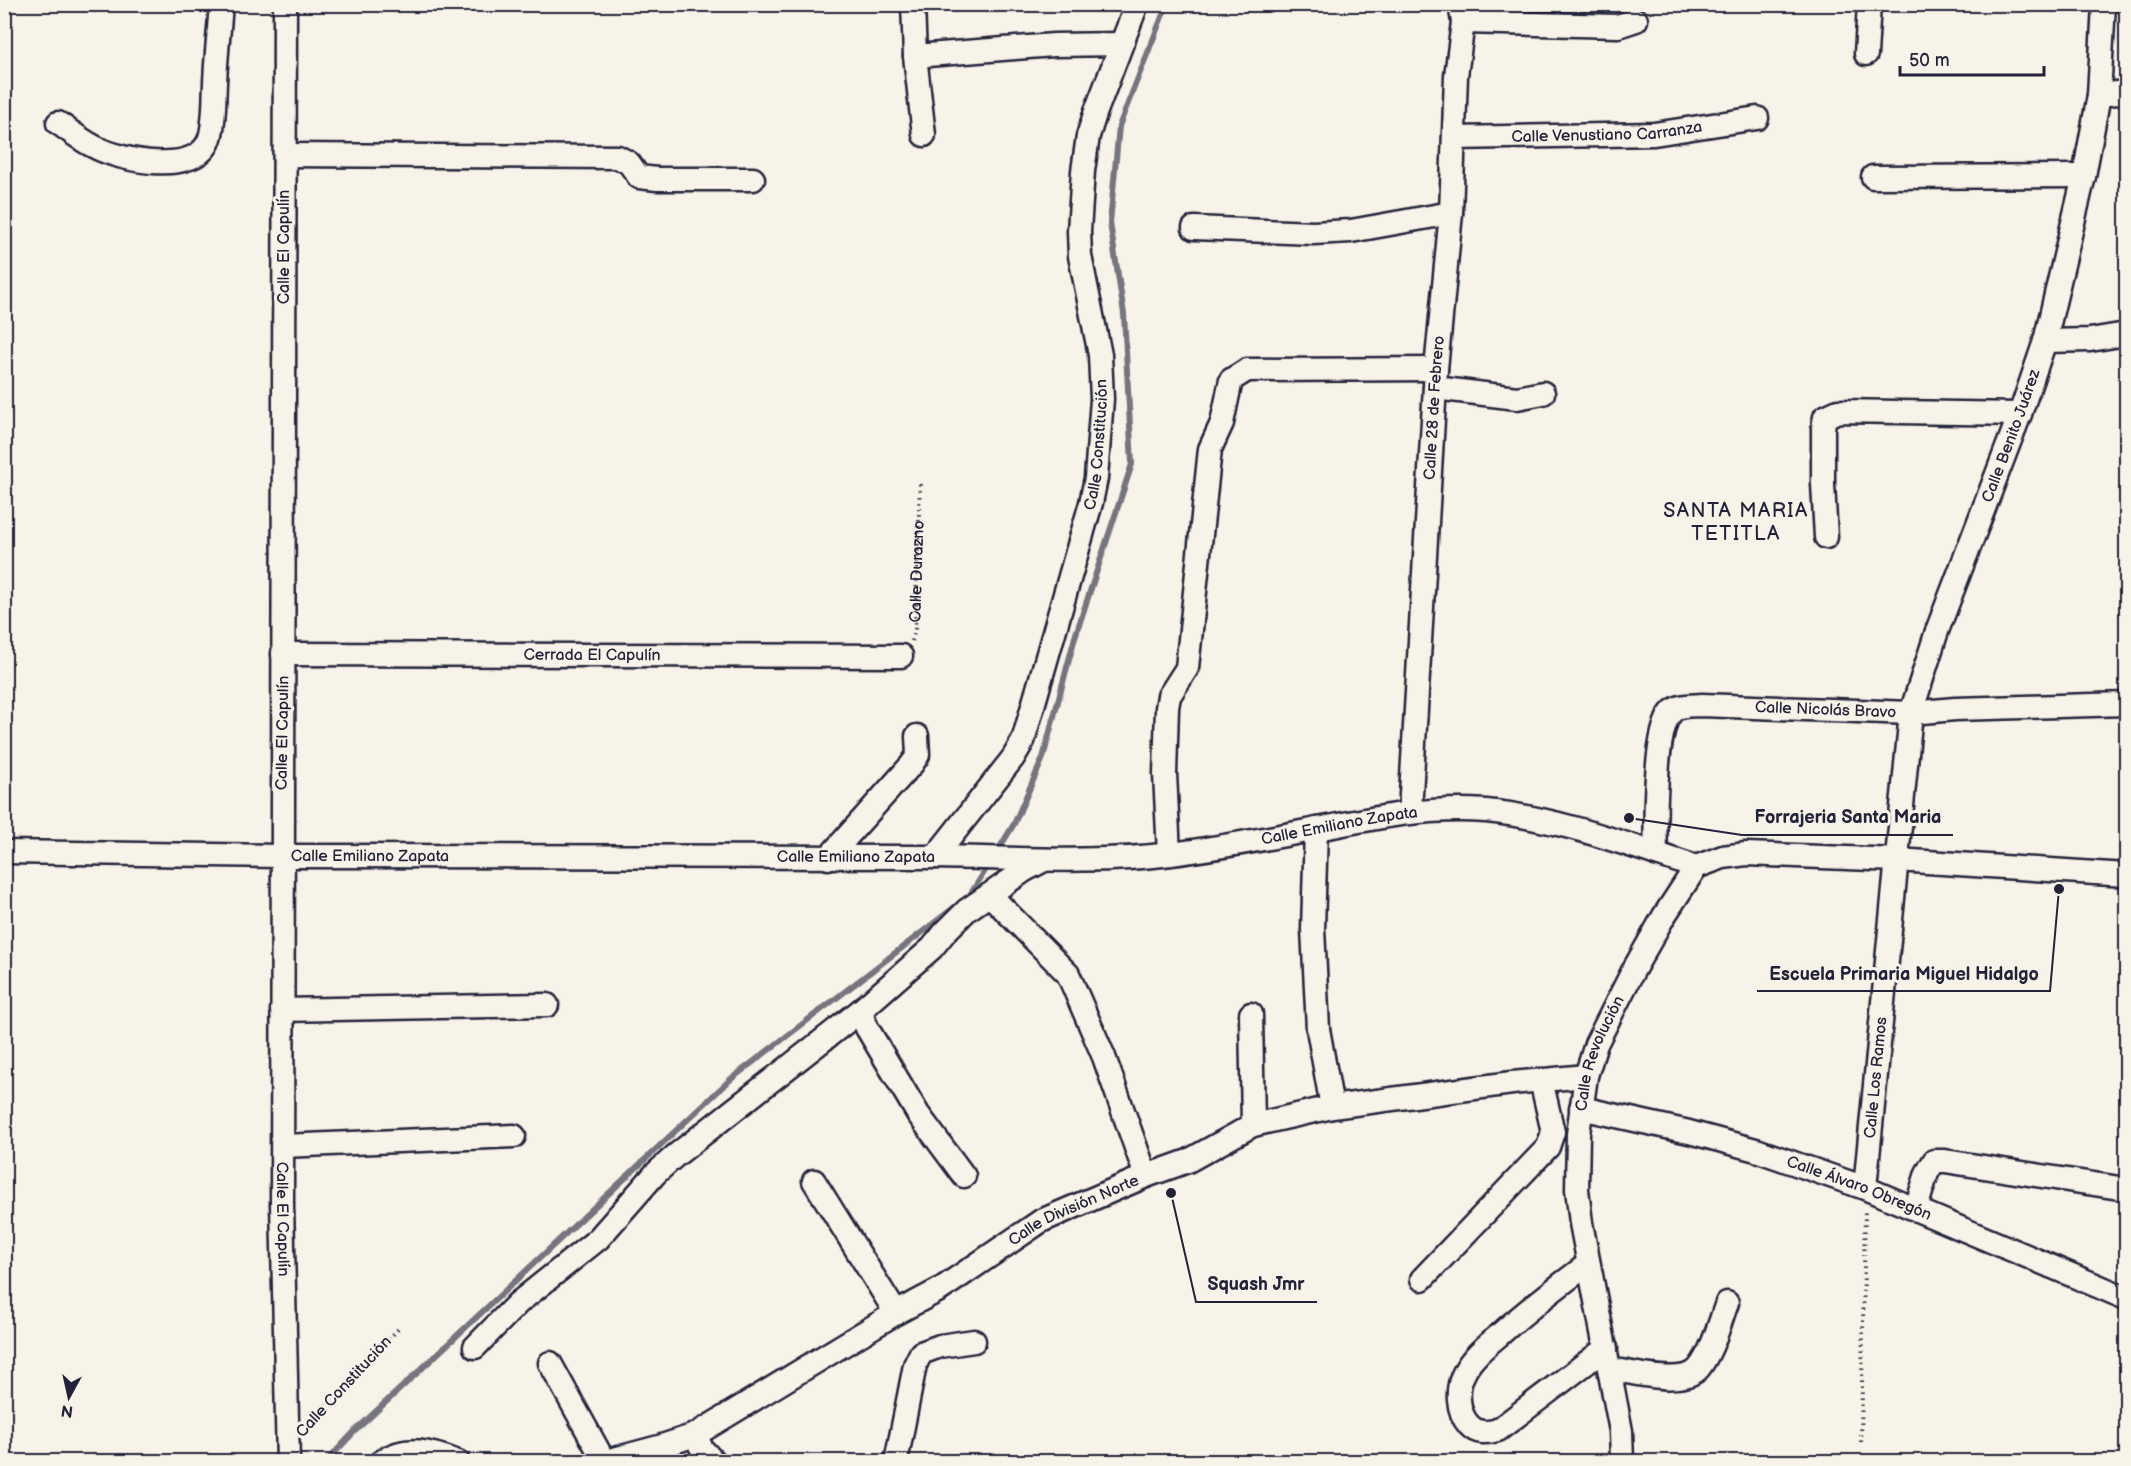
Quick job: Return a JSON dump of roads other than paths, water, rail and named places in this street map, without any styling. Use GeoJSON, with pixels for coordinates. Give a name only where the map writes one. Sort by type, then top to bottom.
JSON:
{"type":"FeatureCollection","features":[{"type":"Feature","properties":{"kind":"street"},"geometry":{"type":"LineString","coordinates":[[58,123],[94,147],[141,161],[170,162],[188,159],[203,152],[210,139],[213,121],[216,50],[222,4]]}},
{"type":"Feature","properties":{"kind":"street","name":"Calle El Capulín"},"geometry":{"type":"LineString","coordinates":[[285,4],[282,406],[282,1203],[287,1455]]}},
{"type":"Feature","properties":{"kind":"street"},"geometry":{"type":"LineString","coordinates":[[913,4],[915,56],[924,135]]}},
{"type":"Feature","properties":{"kind":"street","name":"Calle Constitución"},"geometry":{"type":"LineString","coordinates":[[945,857],[1023,741],[1091,503],[1100,438],[1102,399],[1100,355],[1080,256],[1081,203],[1088,136],[1137,4]]}},
{"type":"Feature","properties":{"kind":"street"},"geometry":{"type":"LineString","coordinates":[[1866,54],[1869,4]]}},
{"type":"Feature","properties":{"kind":"street","name":"Calle Benito Juárez"},"geometry":{"type":"LineString","coordinates":[[1897,860],[1911,713],[1962,562],[2020,414],[2045,341],[2084,176],[2099,95],[2104,4]]}},
{"type":"Feature","properties":{"kind":"street"},"geometry":{"type":"LineString","coordinates":[[1461,13],[1618,26],[1636,20]]}},
{"type":"Feature","properties":{"kind":"street","name":"Calle 28 de Febrero"},"geometry":{"type":"LineString","coordinates":[[1410,812],[1435,379],[1451,213],[1456,76],[1461,13]]}},
{"type":"Feature","properties":{"kind":"street"},"geometry":{"type":"LineString","coordinates":[[915,56],[1054,45],[1121,44]]}},
{"type":"Feature","properties":{"kind":"street"},"geometry":{"type":"LineString","coordinates":[[2099,95],[2127,93]]}},
{"type":"Feature","properties":{"kind":"street","name":"Calle Venustiano Carranza"},"geometry":{"type":"LineString","coordinates":[[1455,138],[1654,134],[1757,118]]}},
{"type":"Feature","properties":{"kind":"street"},"geometry":{"type":"LineString","coordinates":[[285,155],[618,157],[628,163],[639,177],[657,180],[753,179]]}},
{"type":"Feature","properties":{"kind":"street"},"geometry":{"type":"LineString","coordinates":[[1873,177],[2084,176]]}},
{"type":"Feature","properties":{"kind":"street"},"geometry":{"type":"LineString","coordinates":[[1194,228],[1313,233],[1351,231],[1451,213]]}},
{"type":"Feature","properties":{"kind":"street"},"geometry":{"type":"LineString","coordinates":[[2045,341],[2090,340],[2127,334]]}},
{"type":"Feature","properties":{"kind":"street"},"geometry":{"type":"LineString","coordinates":[[1169,854],[1165,785],[1167,708],[1169,696],[1187,668],[1210,449],[1222,423],[1231,380],[1247,370],[1435,379],[1517,398],[1543,393]]}},
{"type":"Feature","properties":{"kind":"street"},"geometry":{"type":"LineString","coordinates":[[1826,537],[1822,484],[1823,422],[1828,414],[1838,411],[2020,414]]}},
{"type":"Feature","properties":{"kind":"street","name":"Cerrada El Capulín"},"geometry":{"type":"LineString","coordinates":[[283,654],[901,656]]}},
{"type":"Feature","properties":{"kind":"street","name":"Calle Nicolás Bravo"},"geometry":{"type":"LineString","coordinates":[[1656,854],[1656,806],[1661,744],[1668,717],[1679,707],[1702,705],[1911,713],[1955,709],[2127,704]]}},
{"type":"Feature","properties":{"kind":"street"},"geometry":{"type":"LineString","coordinates":[[828,858],[912,764],[918,755],[916,736]]}},
{"type":"Feature","properties":{"kind":"street","name":"Calle Emiliano Zapata"},"geometry":{"type":"LineString","coordinates":[[4,852],[282,856],[602,855],[1094,860],[1169,854],[1233,845],[1410,812],[1484,811],[1523,816],[1572,828],[1696,867]]}},
{"type":"Feature","properties":{"kind":"street"},"geometry":{"type":"LineString","coordinates":[[1316,829],[1313,929],[1318,1029],[1332,1107]]}},
{"type":"Feature","properties":{"kind":"street"},"geometry":{"type":"LineString","coordinates":[[1696,867],[1723,857],[1746,855],[1897,860],[2127,875]]}},
{"type":"Feature","properties":{"kind":"street"},"geometry":{"type":"LineString","coordinates":[[475,1347],[518,1303],[598,1239],[655,1174],[675,1156],[860,1011],[932,948],[967,910],[1025,870],[1033,860]]}},
{"type":"Feature","properties":{"kind":"street","name":"Calle Los Ramos"},"geometry":{"type":"LineString","coordinates":[[1865,1188],[1897,860]]}},
{"type":"Feature","properties":{"kind":"street","name":"Calle Revolución"},"geometry":{"type":"LineString","coordinates":[[1622,1461],[1621,1431],[1588,1264],[1577,1189],[1581,1108],[1586,1076],[1596,1044],[1634,969],[1664,916],[1696,867]]}},
{"type":"Feature","properties":{"kind":"street"},"geometry":{"type":"LineString","coordinates":[[990,895],[1068,974],[1104,1057],[1146,1176]]}},
{"type":"Feature","properties":{"kind":"street"},"geometry":{"type":"LineString","coordinates":[[282,1010],[547,1005]]}},
{"type":"Feature","properties":{"kind":"street"},"geometry":{"type":"LineString","coordinates":[[860,1011],[867,1028],[918,1114],[964,1176]]}},
{"type":"Feature","properties":{"kind":"street"},"geometry":{"type":"LineString","coordinates":[[1251,1014],[1253,1125]]}},
{"type":"Feature","properties":{"kind":"street","name":"Calle División Norte"},"geometry":{"type":"LineString","coordinates":[[604,1461],[695,1435],[896,1313],[941,1289],[1041,1221],[1146,1176],[1188,1161],[1253,1125],[1332,1107],[1586,1076]]}},
{"type":"Feature","properties":{"kind":"street"},"geometry":{"type":"LineString","coordinates":[[1422,1279],[1548,1147],[1553,1132],[1541,1080]]}},
{"type":"Feature","properties":{"kind":"street","name":"Calle Álvaro Obregón"},"geometry":{"type":"LineString","coordinates":[[1581,1108],[1689,1132],[1756,1150],[1916,1208],[2011,1251],[2127,1298]]}},
{"type":"Feature","properties":{"kind":"street"},"geometry":{"type":"LineString","coordinates":[[283,1146],[514,1136]]}},
{"type":"Feature","properties":{"kind":"street"},"geometry":{"type":"LineString","coordinates":[[1916,1208],[1927,1173],[1934,1161],[2127,1189]]}},
{"type":"Feature","properties":{"kind":"street"},"geometry":{"type":"LineString","coordinates":[[814,1181],[896,1313]]}},
{"type":"Feature","properties":{"kind":"street"},"geometry":{"type":"LineString","coordinates":[[1588,1264],[1504,1330],[1470,1363],[1463,1373],[1459,1393],[1460,1407],[1466,1421],[1473,1429],[1480,1432],[1498,1430],[1608,1358],[1668,1378],[1685,1377],[1698,1370],[1708,1354],[1727,1303]]}},
{"type":"Feature","properties":{"kind":"street"},"geometry":{"type":"LineString","coordinates":[[896,1461],[915,1365],[921,1353],[940,1346],[974,1341]]}},
{"type":"Feature","properties":{"kind":"street"},"geometry":{"type":"LineString","coordinates":[[550,1363],[604,1461]]}},
{"type":"Feature","properties":{"kind":"street"},"geometry":{"type":"LineString","coordinates":[[695,1435],[702,1449],[714,1461]]}},
{"type":"Feature","properties":{"kind":"street"},"geometry":{"type":"LineString","coordinates":[[381,1461],[402,1451],[421,1451],[458,1461]]}},
{"type":"Feature","properties":{"kind":"waterway"},"geometry":{"type":"LineString","coordinates":[[997,852],[1014,824],[1043,758],[1075,637],[1132,464],[1124,314],[1110,223],[1119,126],[1167,4]]}},
{"type":"Feature","properties":{"kind":"waterway"},"geometry":{"type":"LineString","coordinates":[[968,898],[990,863]]}},
{"type":"Feature","properties":{"kind":"waterway"},"geometry":{"type":"LineString","coordinates":[[326,1462],[355,1431],[731,1079],[955,907]]}},
{"type":"Feature","properties":{"kind":"place","name":"Forrajeria Santa Maria"},"geometry":{"type":"Point","coordinates":[1629,818]}},
{"type":"Feature","properties":{"kind":"place","name":"Escuela Primaria Miguel Hidalgo"},"geometry":{"type":"Point","coordinates":[2059,889]}},
{"type":"Feature","properties":{"kind":"place","name":"Squash Jmr"},"geometry":{"type":"Point","coordinates":[1171,1193]}},
{"type":"Feature","properties":{"kind":"district","name":"SANTA MARIA TETITLA"},"geometry":{"type":"Point","coordinates":[1736,522]}}]}
